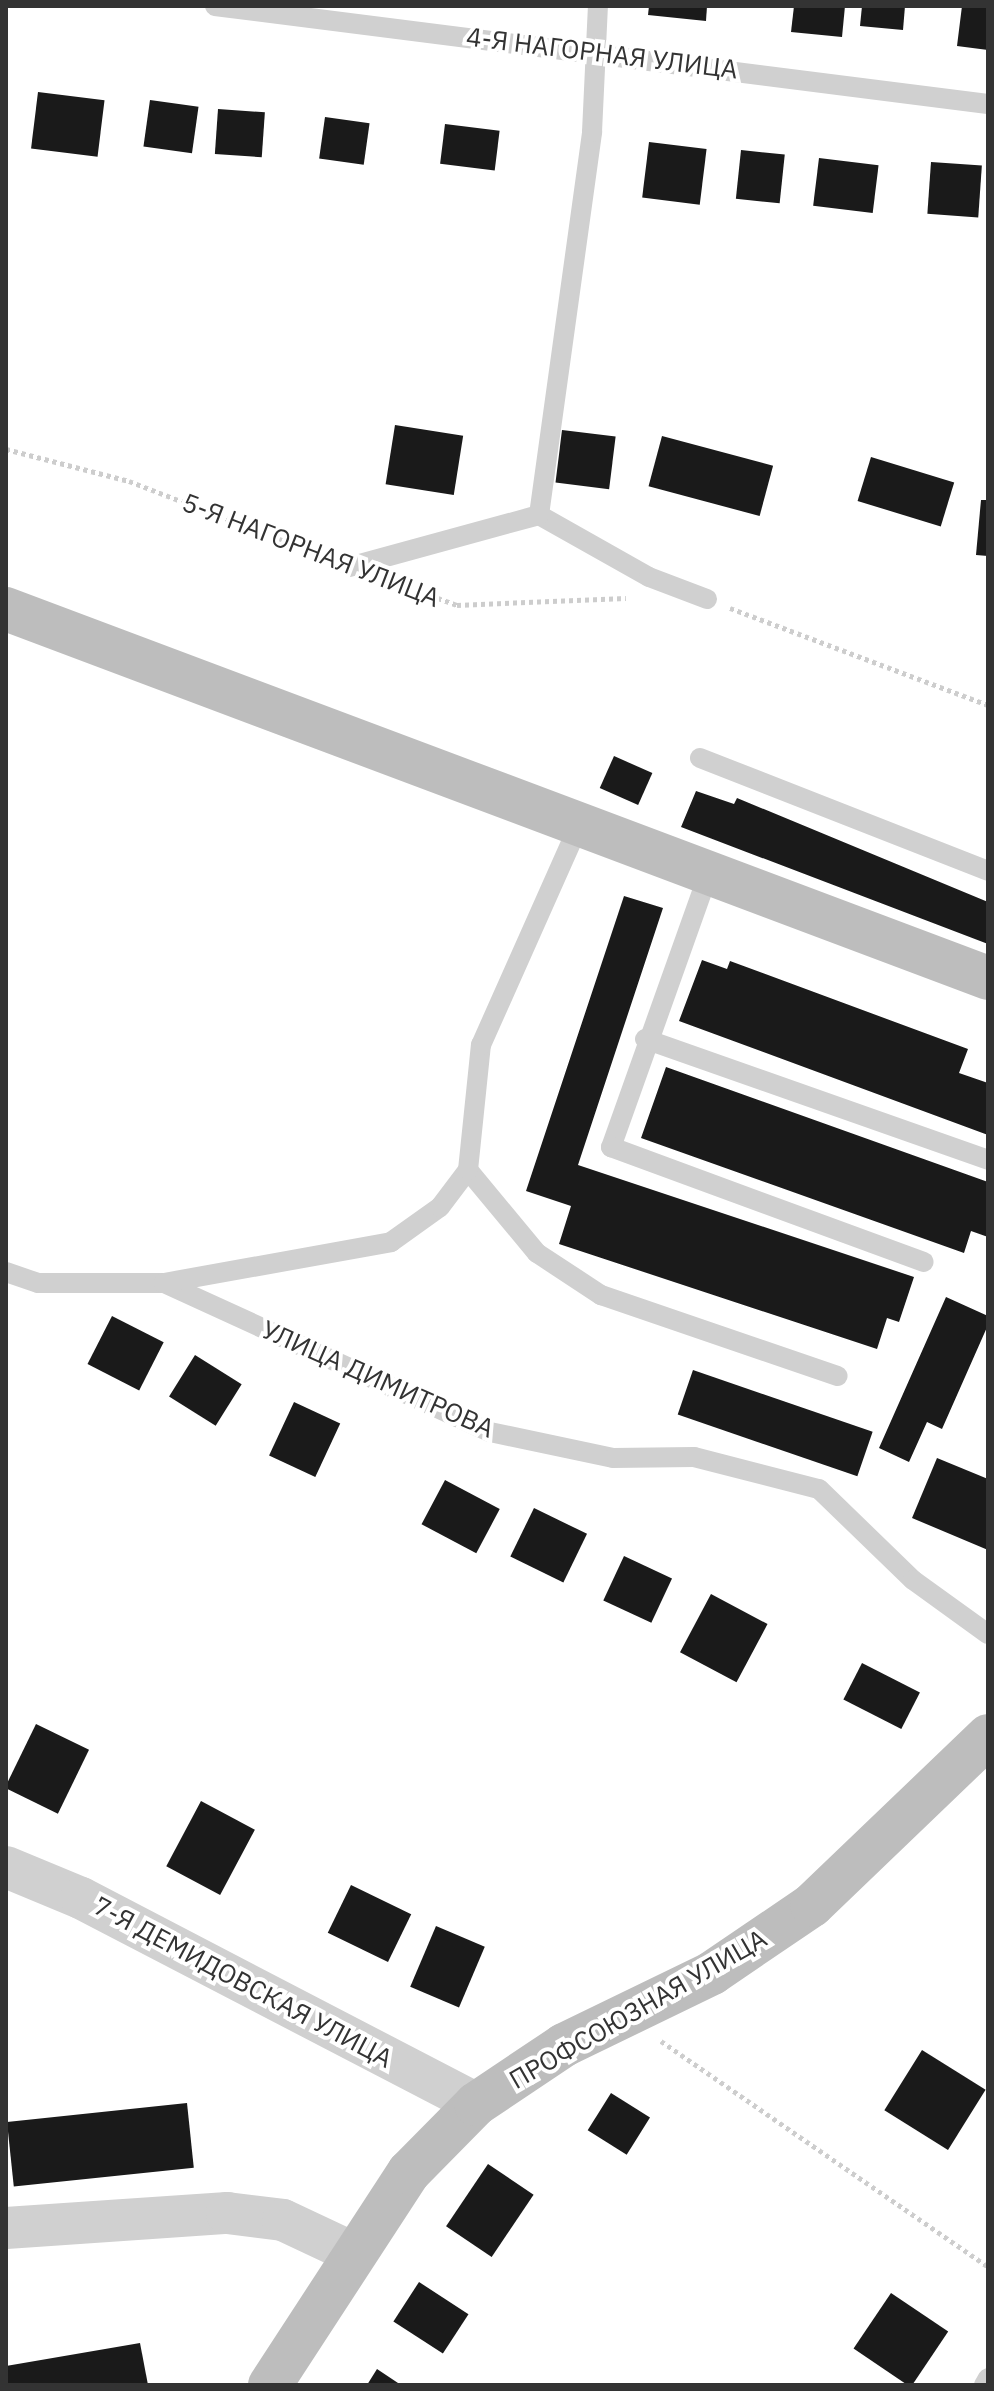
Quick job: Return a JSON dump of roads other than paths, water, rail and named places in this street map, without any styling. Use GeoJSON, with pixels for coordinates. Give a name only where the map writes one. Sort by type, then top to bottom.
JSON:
{"type":"FeatureCollection","features":[{"type":"Feature","properties":{"kind":"main road"},"geometry":{"type":"LineString","coordinates":[[6,609],[578,827],[988,978]]}},
{"type":"Feature","properties":{"kind":"main road","name":"ПРОФСОЮЗНАЯ УЛИЦА"},"geometry":{"type":"LineString","coordinates":[[270,2385],[353,2253],[409,2172],[476,2104],[624,2015],[712,1973],[812,1905],[988,1736]]}},
{"type":"Feature","properties":{"kind":"street","name":"7-Я ДЕМИДОВСКАЯ УЛИЦА"},"geometry":{"type":"LineString","coordinates":[[6,1867],[81,1898],[476,2104]]}},
{"type":"Feature","properties":{"kind":"street"},"geometry":{"type":"LineString","coordinates":[[6,2228],[227,2213],[283,2220],[353,2253]]}},
{"type":"Feature","properties":{"kind":"lane","name":"4-Я НАГОРНАЯ УЛИЦА"},"geometry":{"type":"LineString","coordinates":[[215,6],[595,51],[988,104]]}},
{"type":"Feature","properties":{"kind":"lane"},"geometry":{"type":"LineString","coordinates":[[539,515],[592,132],[598,6]]}},
{"type":"Feature","properties":{"kind":"lane"},"geometry":{"type":"LineString","coordinates":[[349,567],[539,515],[649,577],[707,599]]}},
{"type":"Feature","properties":{"kind":"lane"},"geometry":{"type":"LineString","coordinates":[[700,758],[988,871]]}},
{"type":"Feature","properties":{"kind":"lane"},"geometry":{"type":"LineString","coordinates":[[164,1283],[391,1242],[440,1207],[468,1170],[481,1045],[578,827]]}},
{"type":"Feature","properties":{"kind":"lane"},"geometry":{"type":"LineString","coordinates":[[708,875],[645,1039],[611,1147],[924,1262]]}},
{"type":"Feature","properties":{"kind":"lane"},"geometry":{"type":"LineString","coordinates":[[645,1039],[988,1160]]}},
{"type":"Feature","properties":{"kind":"lane"},"geometry":{"type":"LineString","coordinates":[[468,1170],[537,1253],[601,1295],[838,1376]]}},
{"type":"Feature","properties":{"kind":"lane","name":"УЛИЦА ДИМИТРОВА"},"geometry":{"type":"LineString","coordinates":[[6,1272],[38,1283],[164,1283],[490,1432],[613,1458],[694,1457],[819,1489],[913,1580],[988,1634]]}},
{"type":"Feature","properties":{"kind":"lane"},"geometry":{"type":"LineString","coordinates":[[984,2385],[988,2378]]}}]}
